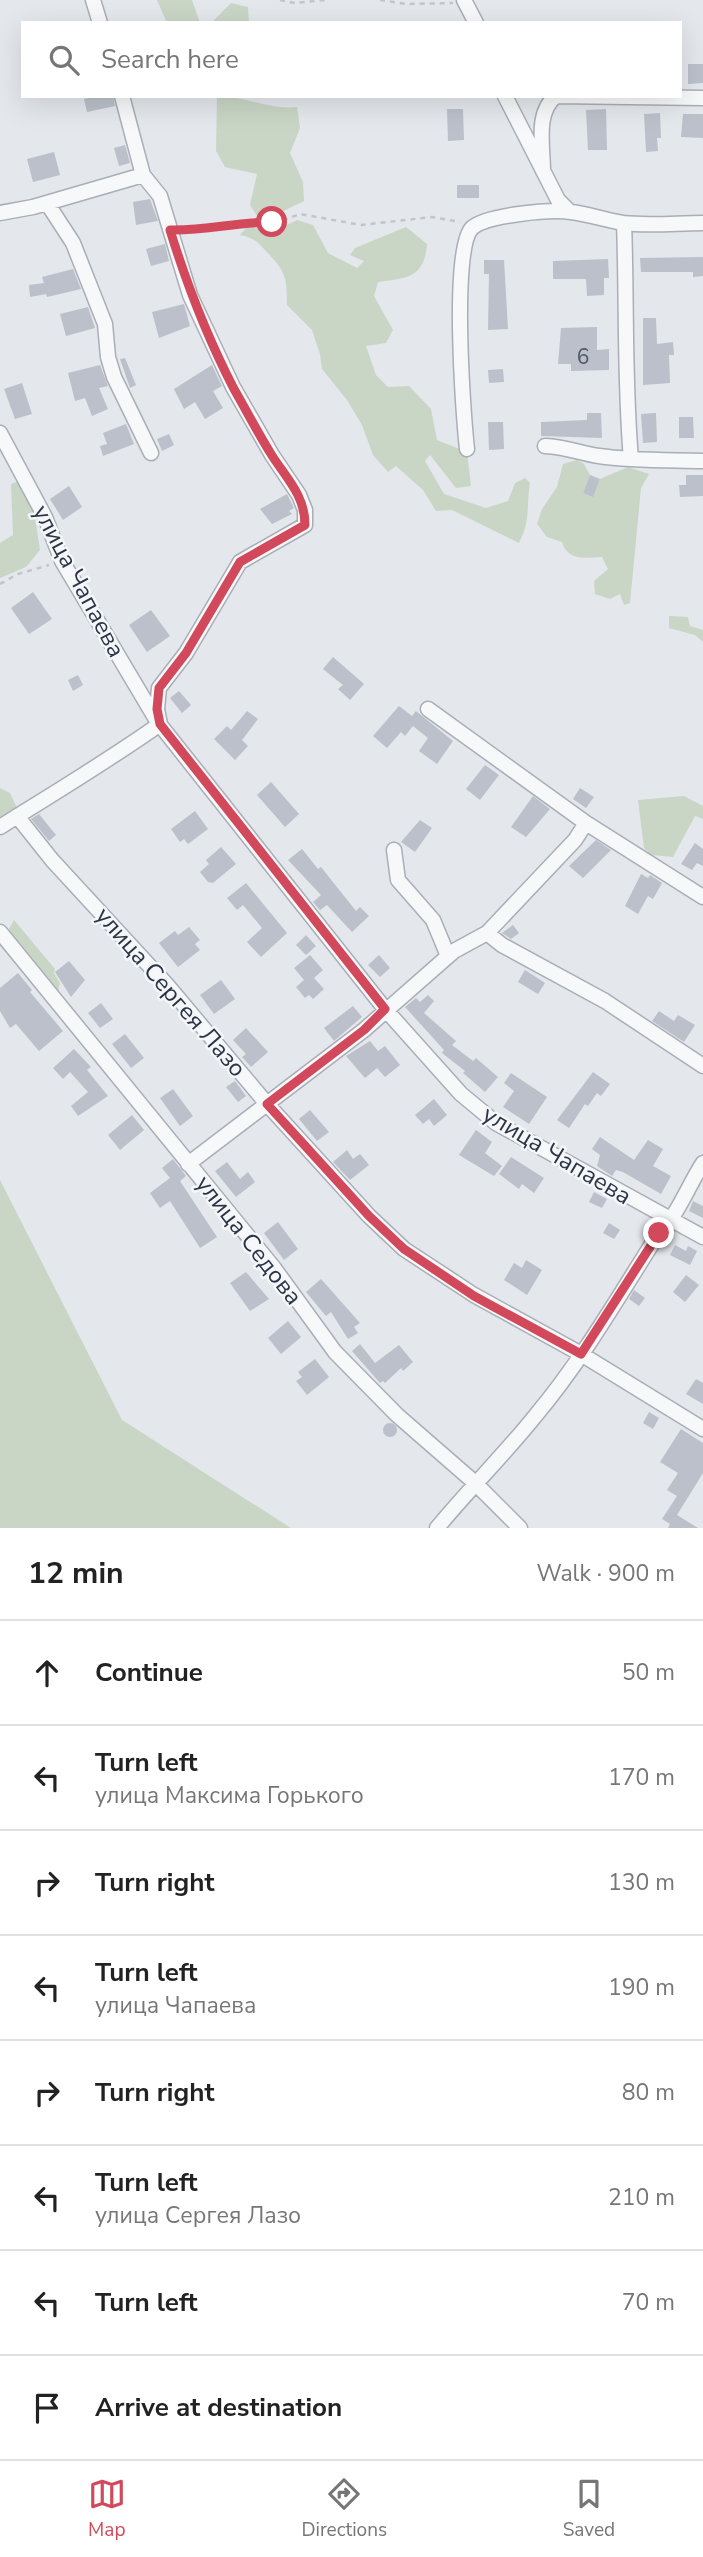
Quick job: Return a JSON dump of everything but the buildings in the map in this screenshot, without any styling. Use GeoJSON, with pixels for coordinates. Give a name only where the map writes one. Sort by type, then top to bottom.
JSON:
{"type":"FeatureCollection","features":[{"type":"Feature","properties":{"kind":"street"},"geometry":{"type":"LineString","coordinates":[[93,0],[99,21]]}},
{"type":"Feature","properties":{"kind":"street"},"geometry":{"type":"LineString","coordinates":[[465,2],[475,21]]}},
{"type":"Feature","properties":{"kind":"street"},"geometry":{"type":"LineString","coordinates":[[0,827],[116,756],[160,724],[157,709],[159,688],[186,653],[240,562],[305,525],[305,510],[299,495],[272,455],[233,387],[195,306],[160,196],[144,175],[123,98]]}},
{"type":"Feature","properties":{"kind":"street"},"geometry":{"type":"LineString","coordinates":[[506,98],[558,200],[569,211]]}},
{"type":"Feature","properties":{"kind":"street"},"geometry":{"type":"LineString","coordinates":[[543,171],[543,114],[546,103],[553,98]]}},
{"type":"Feature","properties":{"kind":"street"},"geometry":{"type":"LineString","coordinates":[[654,98],[703,99]]}},
{"type":"Feature","properties":{"kind":"street"},"geometry":{"type":"LineString","coordinates":[[0,213],[47,203],[144,175]]}},
{"type":"Feature","properties":{"kind":"street"},"geometry":{"type":"LineString","coordinates":[[47,203],[66,231],[83,268],[105,324],[108,357],[114,377],[151,453]]}},
{"type":"Feature","properties":{"kind":"street"},"geometry":{"type":"LineString","coordinates":[[467,449],[463,414],[460,265],[465,237],[479,224],[495,218],[569,211],[624,223],[703,223]]}},
{"type":"Feature","properties":{"kind":"street"},"geometry":{"type":"LineString","coordinates":[[624,223],[628,343],[625,393],[631,459]]}},
{"type":"Feature","properties":{"kind":"street","name":"улица Чапаева"},"geometry":{"type":"LineString","coordinates":[[0,433],[45,517],[62,561],[160,724],[385,1009],[461,1094],[496,1123],[703,1237]]}},
{"type":"Feature","properties":{"kind":"street"},"geometry":{"type":"LineString","coordinates":[[545,446],[576,448],[596,455],[631,459],[703,460]]}},
{"type":"Feature","properties":{"kind":"street"},"geometry":{"type":"LineString","coordinates":[[428,709],[586,823],[703,897]]}},
{"type":"Feature","properties":{"kind":"street","name":"улица Сергея Лазо"},"geometry":{"type":"LineString","coordinates":[[17,816],[52,860],[168,986],[267,1104],[369,1216],[404,1249],[474,1296],[581,1354],[703,1429]]}},
{"type":"Feature","properties":{"kind":"street"},"geometry":{"type":"LineString","coordinates":[[188,1164],[364,1030],[448,956],[487,933],[575,840],[586,823]]}},
{"type":"Feature","properties":{"kind":"street"},"geometry":{"type":"LineString","coordinates":[[394,850],[398,880],[433,920],[448,956]]}},
{"type":"Feature","properties":{"kind":"street","name":"улица Седова"},"geometry":{"type":"LineString","coordinates":[[0,932],[274,1268],[335,1352],[397,1415],[474,1482],[520,1528]]}},
{"type":"Feature","properties":{"kind":"street"},"geometry":{"type":"LineString","coordinates":[[487,933],[502,946],[605,1001],[703,1066]]}},
{"type":"Feature","properties":{"kind":"street"},"geometry":{"type":"LineString","coordinates":[[438,1528],[474,1482],[491,1468],[538,1414],[581,1354],[659,1233],[674,1219],[682,1196],[703,1163]]}},
{"type":"Feature","properties":{"kind":"path"},"geometry":{"type":"LineString","coordinates":[[280,0],[326,0]]}},
{"type":"Feature","properties":{"kind":"path"},"geometry":{"type":"LineString","coordinates":[[380,0],[405,4],[465,2]]}},
{"type":"Feature","properties":{"kind":"path"},"geometry":{"type":"LineString","coordinates":[[170,230],[219,228],[236,222],[281,221],[300,214],[361,225],[432,217],[479,224]]}},
{"type":"Feature","properties":{"kind":"path"},"geometry":{"type":"LineString","coordinates":[[0,584],[18,574],[62,561]]}},
{"type":"Feature","properties":{"kind":"green space"},"geometry":{"type":"Polygon","coordinates":[[[157,0],[192,0],[199,21],[166,21],[157,0]]]}},
{"type":"Feature","properties":{"kind":"green space"},"geometry":{"type":"Polygon","coordinates":[[[231,3],[248,7],[249,21],[213,21],[231,3]]]}},
{"type":"Feature","properties":{"kind":"green space"},"geometry":{"type":"Polygon","coordinates":[[[217,98],[237,98],[277,107],[297,107],[300,128],[290,153],[303,182],[304,201],[279,213],[257,216],[250,205],[257,174],[225,167],[216,151],[217,98]]]}},
{"type":"Feature","properties":{"kind":"green space"},"geometry":{"type":"Polygon","coordinates":[[[297,220],[313,225],[328,253],[357,268],[364,261],[350,255],[355,248],[406,227],[427,244],[422,264],[413,274],[378,282],[374,296],[393,330],[386,343],[366,346],[376,375],[388,387],[409,386],[431,409],[437,440],[467,452],[471,486],[456,488],[430,455],[425,461],[444,494],[486,508],[508,501],[515,483],[525,478],[530,483],[527,520],[519,543],[452,510],[436,511],[423,490],[396,466],[388,472],[373,455],[362,425],[347,400],[322,369],[312,330],[287,305],[285,279],[281,268],[256,241],[240,235],[247,227],[281,228],[297,220]]]}},
{"type":"Feature","properties":{"kind":"green space"},"geometry":{"type":"Polygon","coordinates":[[[577,460],[584,464],[590,475],[583,493],[592,496],[600,479],[628,467],[649,474],[641,488],[630,603],[624,605],[620,594],[610,599],[595,594],[594,581],[608,569],[602,557],[583,558],[573,555],[562,542],[547,537],[537,524],[542,509],[557,487],[563,464],[577,460]]]}},
{"type":"Feature","properties":{"kind":"green space"},"geometry":{"type":"Polygon","coordinates":[[[19,481],[34,511],[40,550],[26,567],[0,578],[0,543],[13,535],[11,484],[19,481]]]}},
{"type":"Feature","properties":{"kind":"green space"},"geometry":{"type":"Polygon","coordinates":[[[669,616],[688,617],[690,626],[703,630],[703,642],[695,635],[669,628],[669,616]]]}},
{"type":"Feature","properties":{"kind":"green space"},"geometry":{"type":"Polygon","coordinates":[[[0,788],[10,793],[17,808],[0,818],[0,788]]]}},
{"type":"Feature","properties":{"kind":"green space"},"geometry":{"type":"Polygon","coordinates":[[[684,796],[703,806],[703,819],[695,816],[673,857],[651,855],[644,848],[638,800],[684,796]]]}},
{"type":"Feature","properties":{"kind":"green space"},"geometry":{"type":"Polygon","coordinates":[[[14,920],[55,969],[54,973],[60,983],[58,992],[53,992],[14,948],[9,929],[14,920]]]}},
{"type":"Feature","properties":{"kind":"green space"},"geometry":{"type":"Polygon","coordinates":[[[0,1180],[122,1420],[291,1528],[0,1528],[0,1180]]]}},
{"type":"Feature","properties":{"kind":"route"},"geometry":{"type":"LineString","coordinates":[[272,222],[236,222],[219,228],[170,230],[190,295],[233,387],[272,455],[299,495],[305,510],[305,525],[294,534],[246,555],[240,562],[186,653],[159,688],[157,709],[160,724],[385,1009],[364,1030],[267,1104],[369,1216],[404,1249],[474,1296],[581,1354],[659,1233]]}}]}
